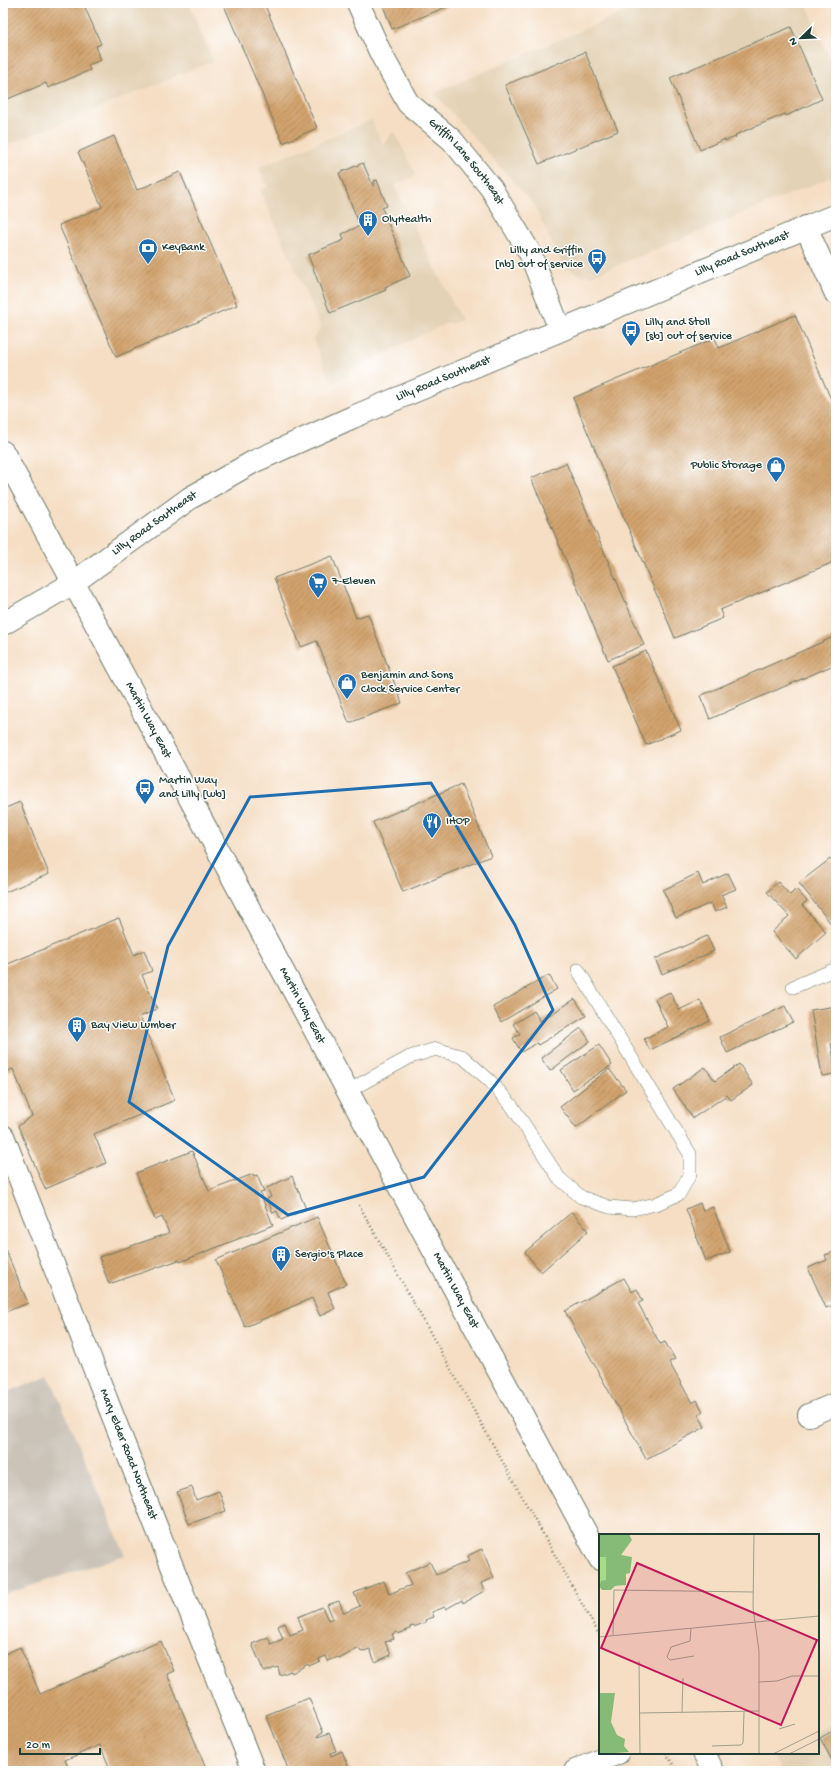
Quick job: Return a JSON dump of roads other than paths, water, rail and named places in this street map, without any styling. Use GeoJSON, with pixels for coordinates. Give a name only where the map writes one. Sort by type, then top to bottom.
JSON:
{"type":"FeatureCollection","features":[{"type":"Feature","properties":{"kind":"street","name":"Griffin Lane Southeast"},"geometry":{"type":"LineString","coordinates":[[358,3],[381,54],[408,103],[452,140],[491,188],[530,253],[560,330]]}},
{"type":"Feature","properties":{"kind":"street","name":"Lilly Road Southeast"},"geometry":{"type":"LineString","coordinates":[[3,624],[73,582],[190,498],[253,462],[300,440],[836,215]]}},
{"type":"Feature","properties":{"kind":"street"},"geometry":{"type":"LineString","coordinates":[[806,227],[836,294]]}},
{"type":"Feature","properties":{"kind":"street","name":"Martin Way East"},"geometry":{"type":"LineString","coordinates":[[3,452],[599,1558]]}},
{"type":"Feature","properties":{"kind":"street","name":"Mary Elder Road Northeast"},"geometry":{"type":"LineString","coordinates":[[3,1136],[254,1771]]}},
{"type":"Feature","properties":{"kind":"street"},"geometry":{"type":"LineString","coordinates":[[809,1415],[836,1404]]}},
{"type":"Feature","properties":{"kind":"street"},"geometry":{"type":"LineString","coordinates":[[575,1771],[616,1754]]}},
{"type":"Feature","properties":{"kind":"street"},"geometry":{"type":"LineString","coordinates":[[705,1754],[714,1771]]}},
{"type":"Feature","properties":{"kind":"lane"},"geometry":{"type":"LineString","coordinates":[[793,987],[836,969]]}},
{"type":"Feature","properties":{"kind":"lane"},"geometry":{"type":"LineString","coordinates":[[348,1091],[410,1057],[436,1049],[463,1057],[499,1091],[515,1112],[559,1178],[581,1197],[609,1207],[633,1209],[656,1204],[679,1194],[690,1174],[690,1154],[578,970]]}},
{"type":"Feature","properties":{"kind":"place","name":"OlyHealth"},"geometry":{"type":"Point","coordinates":[368,237]}},
{"type":"Feature","properties":{"kind":"place","name":"KeyBank"},"geometry":{"type":"Point","coordinates":[148,265]}},
{"type":"Feature","properties":{"kind":"place","name":"Lilly and Griffin [nb] out of service"},"geometry":{"type":"Point","coordinates":[597,275]}},
{"type":"Feature","properties":{"kind":"place","name":"Lilly and Stoll [sb] out of service"},"geometry":{"type":"Point","coordinates":[631,347]}},
{"type":"Feature","properties":{"kind":"place","name":"Public Storage"},"geometry":{"type":"Point","coordinates":[776,483]}},
{"type":"Feature","properties":{"kind":"place","name":"7-Eleven"},"geometry":{"type":"Point","coordinates":[318,599]}},
{"type":"Feature","properties":{"kind":"place","name":"Benjamin and Sons Clock Service Center"},"geometry":{"type":"Point","coordinates":[347,700]}},
{"type":"Feature","properties":{"kind":"place","name":"Martin Way and Lilly [wb]"},"geometry":{"type":"Point","coordinates":[145,805]}},
{"type":"Feature","properties":{"kind":"place","name":"IHOP"},"geometry":{"type":"Point","coordinates":[432,839]}},
{"type":"Feature","properties":{"kind":"place","name":"Bay View Lumber"},"geometry":{"type":"Point","coordinates":[77,1043]}},
{"type":"Feature","properties":{"kind":"place","name":"Sergio's Place"},"geometry":{"type":"Point","coordinates":[281,1272]}}]}
